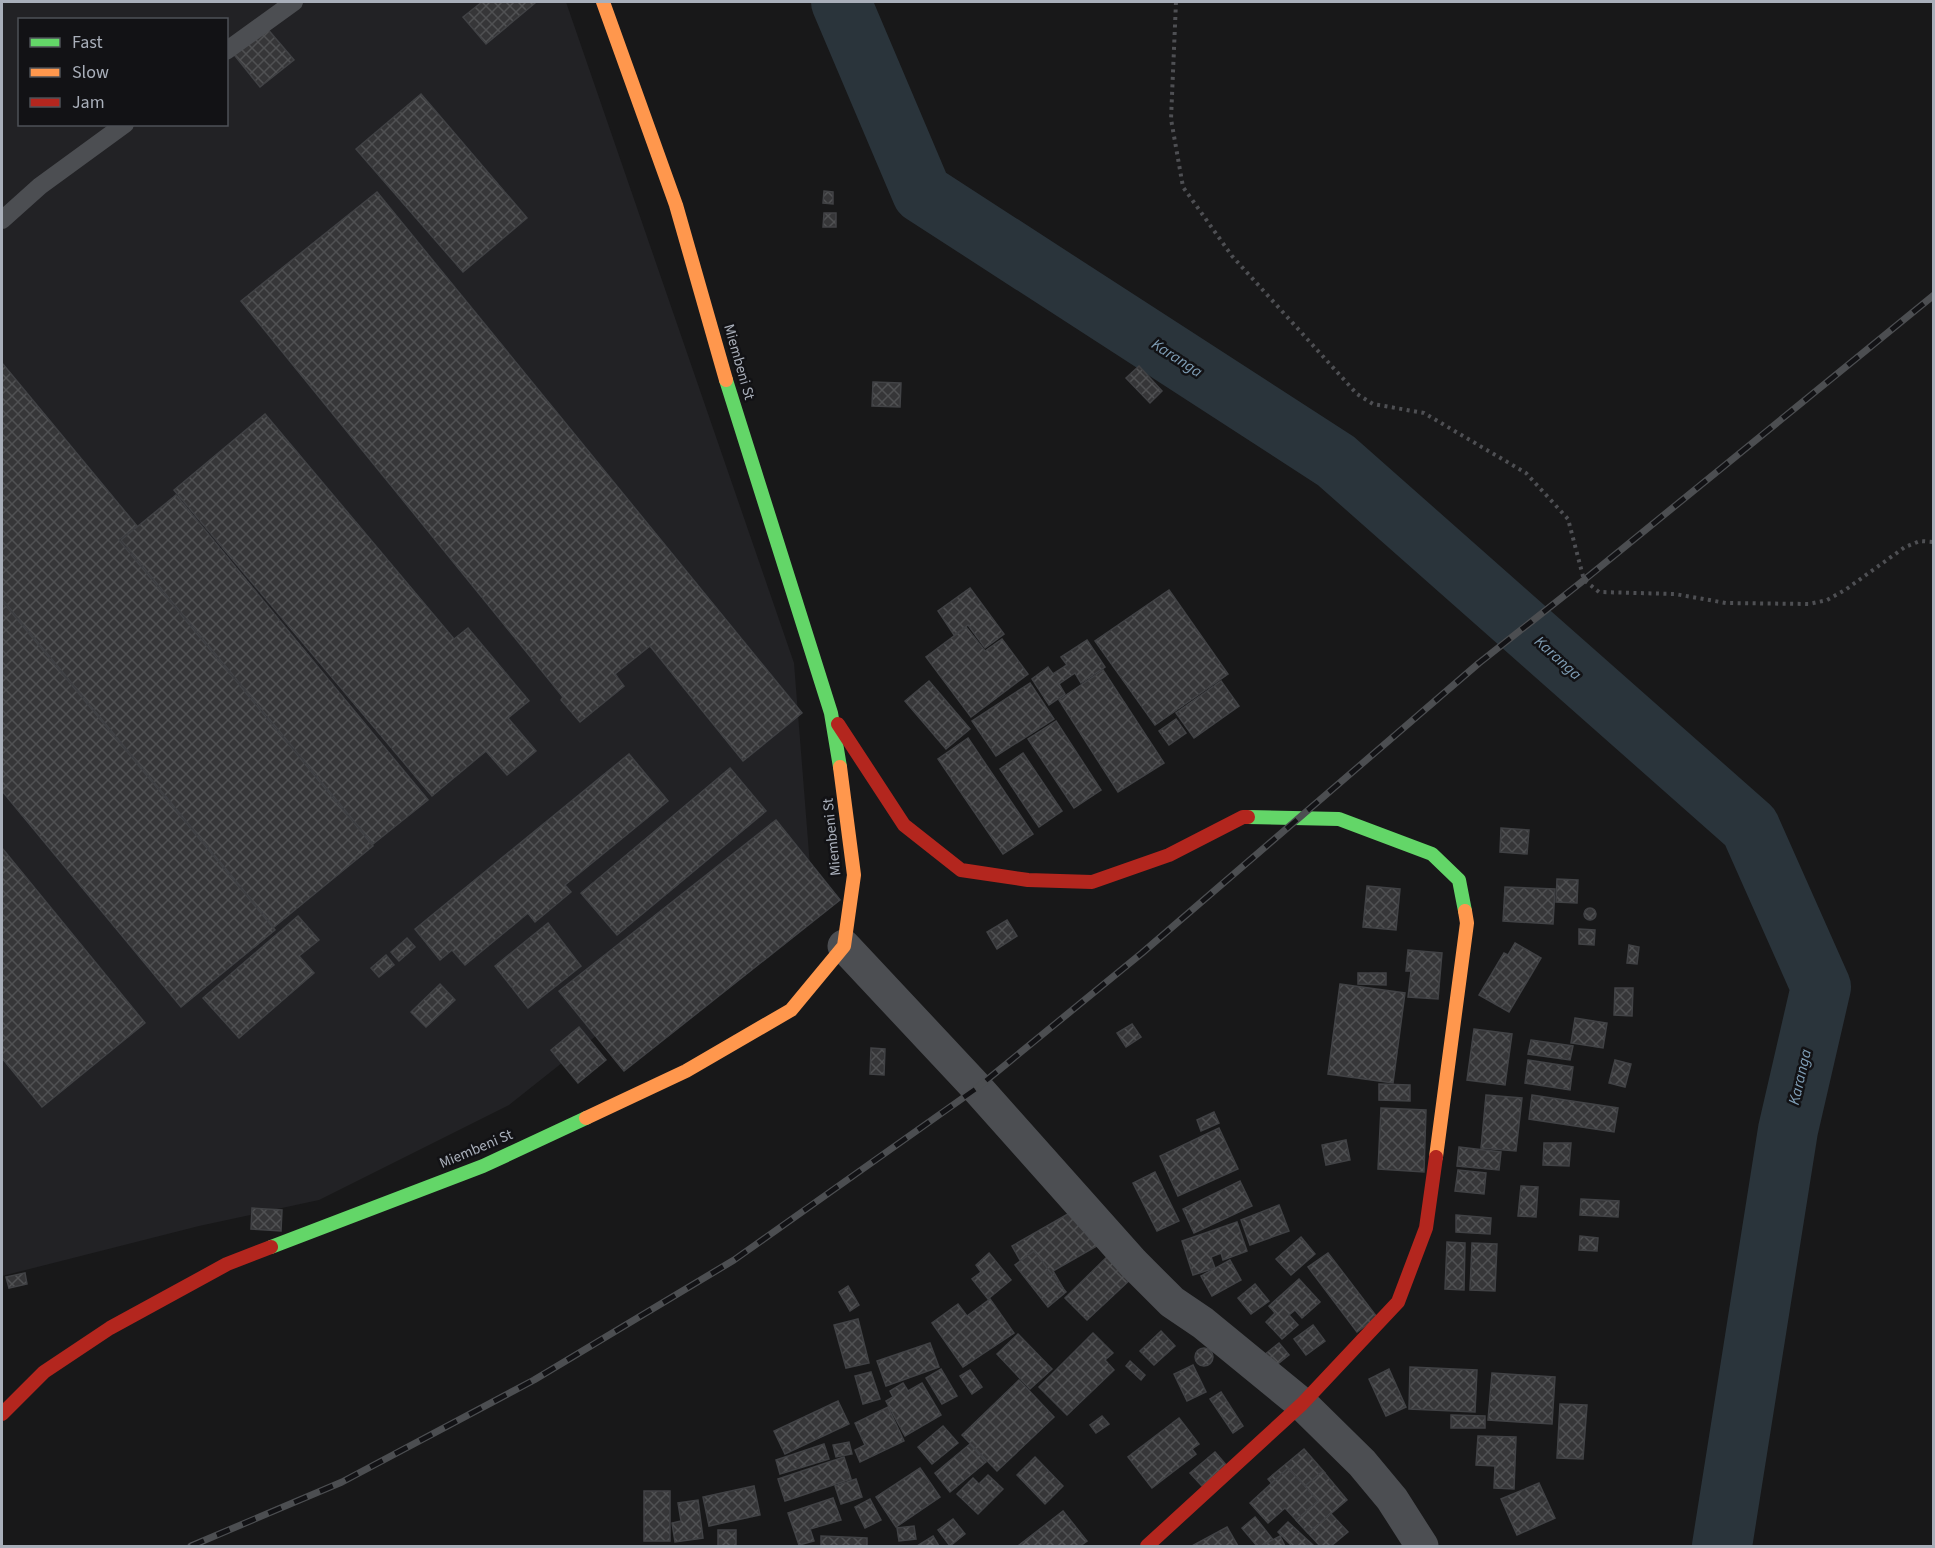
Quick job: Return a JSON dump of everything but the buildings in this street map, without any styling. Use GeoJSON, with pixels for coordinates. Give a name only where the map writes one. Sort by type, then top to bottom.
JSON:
{"type":"FeatureCollection","features":[{"type":"Feature","properties":{"kind":"street","name":"Miembeni St"},"geometry":{"type":"LineString","coordinates":[[2,1414],[44,1372],[110,1328],[227,1264],[483,1166],[686,1071],[791,1010],[844,946],[854,875],[831,713],[736,412],[676,205],[603,2]]}},
{"type":"Feature","properties":{"kind":"street"},"geometry":{"type":"LineString","coordinates":[[831,713],[904,825],[961,870],[1028,880],[1092,882],[1169,855],[1243,817],[1302,817],[1339,819],[1432,854],[1459,880],[1467,923],[1426,1228],[1398,1302],[1302,1404],[1147,1546]]}},
{"type":"Feature","properties":{"kind":"street"},"geometry":{"type":"LineString","coordinates":[[844,946],[984,1096],[1133,1263],[1172,1302],[1203,1323],[1302,1404],[1362,1463],[1392,1499],[1422,1546]]}},
{"type":"Feature","properties":{"kind":"lane"},"geometry":{"type":"LineString","coordinates":[[228,50],[294,2]]}},
{"type":"Feature","properties":{"kind":"lane"},"geometry":{"type":"LineString","coordinates":[[2,220],[40,186],[122,126]]}},
{"type":"Feature","properties":{"kind":"path"},"geometry":{"type":"LineString","coordinates":[[1176,2],[1171,119],[1183,187],[1232,256],[1357,394],[1373,404],[1424,413],[1526,473],[1568,519],[1584,580],[1599,592],[1675,594],[1726,603],[1809,604],[1827,600],[1845,590],[1905,547],[1920,541],[1934,542]]}},
{"type":"Feature","properties":{"kind":"shaded area"},"geometry":{"type":"Polygon","coordinates":[[[2,2],[566,2],[794,663],[810,866],[509,1105],[319,1200],[199,1226],[2,1276],[2,2]]]}},
{"type":"Feature","properties":{"kind":"waterway","name":"Karanga"},"geometry":{"type":"LineString","coordinates":[[841,2],[922,193],[1336,461],[1750,827],[1821,987],[1788,1130],[1722,1546]]}},
{"type":"Feature","properties":{"kind":"railway"},"geometry":{"type":"LineString","coordinates":[[191,1546],[342,1482],[534,1380],[734,1260],[977,1088],[1142,953],[1479,663],[1934,295]]}},
{"type":"Feature","properties":{"kind":"traffic: fast"},"geometry":{"type":"LineString","coordinates":[[726,380],[831,713],[840,767]]}},
{"type":"Feature","properties":{"kind":"traffic: fast"},"geometry":{"type":"LineString","coordinates":[[1248,817],[1339,819],[1432,854],[1459,880],[1465,911]]}},
{"type":"Feature","properties":{"kind":"traffic: fast"},"geometry":{"type":"LineString","coordinates":[[271,1247],[483,1166],[586,1118]]}},
{"type":"Feature","properties":{"kind":"traffic: slow"},"geometry":{"type":"LineString","coordinates":[[603,2],[676,205],[726,380]]}},
{"type":"Feature","properties":{"kind":"traffic: slow"},"geometry":{"type":"LineString","coordinates":[[586,1118],[686,1071],[791,1010],[844,946],[854,875],[840,767]]}},
{"type":"Feature","properties":{"kind":"traffic: slow"},"geometry":{"type":"LineString","coordinates":[[1436,1157],[1467,923],[1465,911]]}},
{"type":"Feature","properties":{"kind":"traffic: jam"},"geometry":{"type":"LineString","coordinates":[[838,724],[904,825],[961,870],[1028,880],[1092,882],[1169,855],[1243,817],[1248,817]]}},
{"type":"Feature","properties":{"kind":"traffic: jam"},"geometry":{"type":"LineString","coordinates":[[1147,1546],[1302,1404],[1398,1302],[1426,1228],[1436,1157]]}},
{"type":"Feature","properties":{"kind":"traffic: jam"},"geometry":{"type":"LineString","coordinates":[[2,1414],[44,1372],[110,1328],[227,1264],[271,1247]]}}]}
